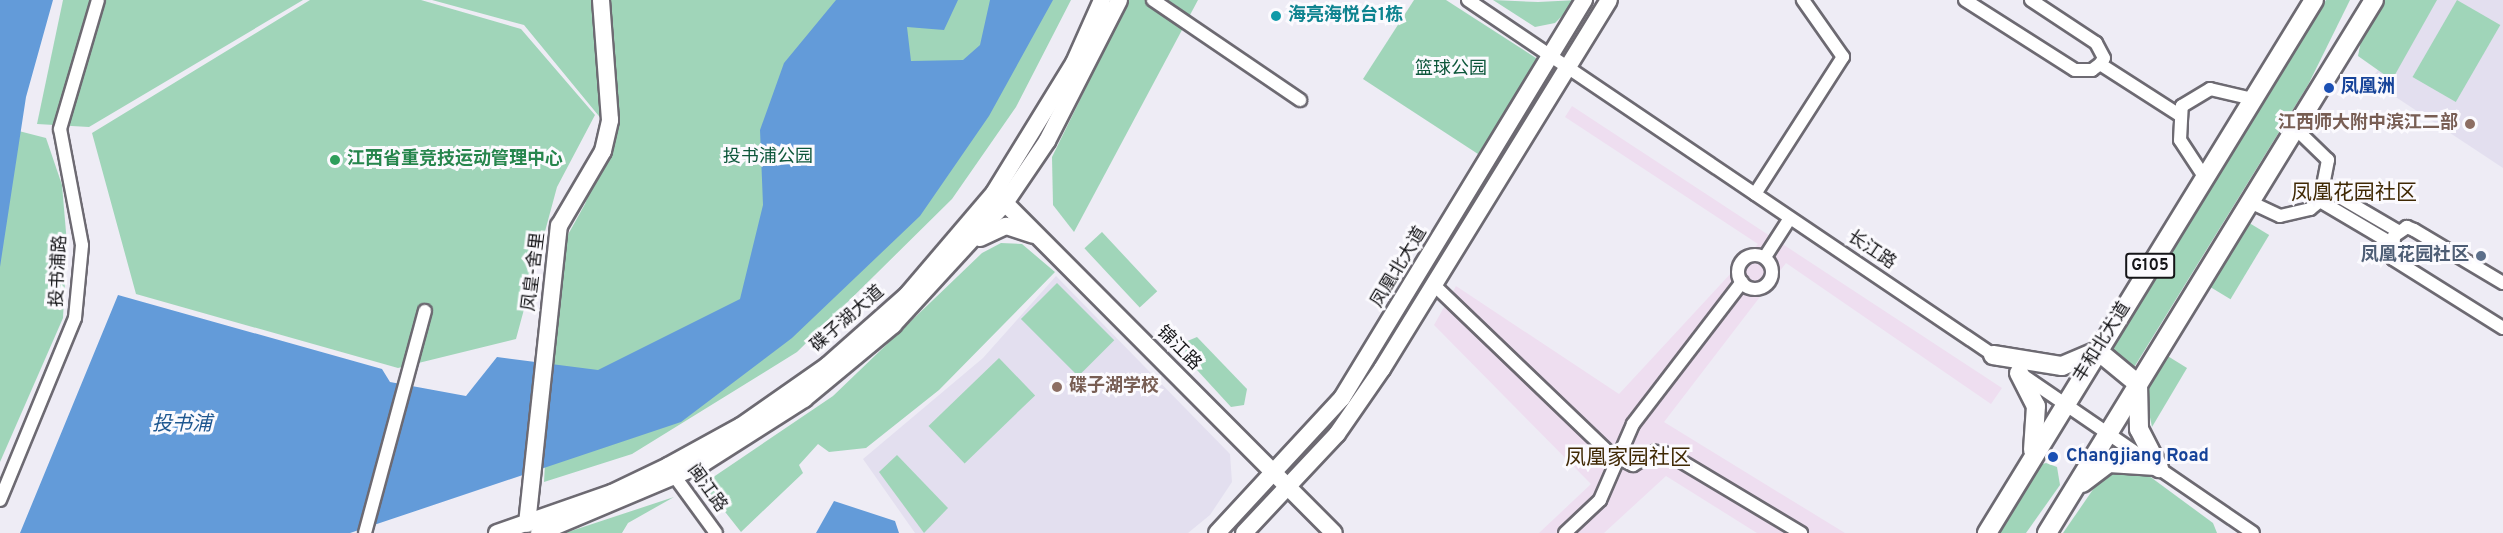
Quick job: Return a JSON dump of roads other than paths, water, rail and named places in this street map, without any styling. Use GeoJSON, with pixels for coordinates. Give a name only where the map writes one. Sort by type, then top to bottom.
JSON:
{"type":"FeatureCollection","features":[{"type":"Feature","properties":{"kind":"highway","name":"丰和北大道"},"geometry":{"type":"LineString","coordinates":[[1987,533],[2314,0]]}},
{"type":"Feature","properties":{"kind":"highway"},"geometry":{"type":"LineString","coordinates":[[2318,91],[2361,0]]}},
{"type":"Feature","properties":{"kind":"highway","name":"G105"},"geometry":{"type":"LineString","coordinates":[[2047,533],[2071,495],[2103,429],[2139,384],[2374,0]]}},
{"type":"Feature","properties":{"kind":"highway"},"geometry":{"type":"LineString","coordinates":[[1993,355],[2062,366],[2098,351],[2139,384],[2139,429],[2158,467]]}},
{"type":"Feature","properties":{"kind":"highway"},"geometry":{"type":"LineString","coordinates":[[2019,373],[2036,406],[2030,462]]}},
{"type":"Feature","properties":{"kind":"highway"},"geometry":{"type":"LineString","coordinates":[[2033,533],[2103,429]]}},
{"type":"Feature","properties":{"kind":"highway"},"geometry":{"type":"LineString","coordinates":[[2071,495],[2109,463],[2158,467]]}},
{"type":"Feature","properties":{"kind":"main road","name":"凤皇-舍里"},"geometry":{"type":"LineString","coordinates":[[533,528],[559,226],[603,151],[610,120],[601,0]]}},
{"type":"Feature","properties":{"kind":"main road","name":"碟子湖大道"},"geometry":{"type":"LineString","coordinates":[[497,533],[533,528],[672,472],[804,399],[893,325],[955,261],[999,198],[1074,63],[1102,0]]}},
{"type":"Feature","properties":{"kind":"main road","name":"碟子湖大道"},"geometry":{"type":"LineString","coordinates":[[672,472],[828,365],[907,295],[999,198],[1047,141],[1119,0]]}},
{"type":"Feature","properties":{"kind":"main road","name":"凤凰北大道"},"geometry":{"type":"LineString","coordinates":[[1217,533],[1276,474],[1342,398],[1584,0]]}},
{"type":"Feature","properties":{"kind":"main road","name":"凤凰北大道"},"geometry":{"type":"LineString","coordinates":[[1244,533],[1290,489],[1337,434],[1434,285],[1609,0]]}},
{"type":"Feature","properties":{"kind":"main road","name":"锦江路"},"geometry":{"type":"LineString","coordinates":[[999,198],[1334,533]]}},
{"type":"Feature","properties":{"kind":"main road"},"geometry":{"type":"LineString","coordinates":[[955,261],[996,227],[1018,229],[1045,243]]}},
{"type":"Feature","properties":{"kind":"street","name":"投书浦路"},"geometry":{"type":"LineString","coordinates":[[0,500],[75,318],[82,245],[60,129],[98,0]]}},
{"type":"Feature","properties":{"kind":"street"},"geometry":{"type":"LineString","coordinates":[[1154,0],[1300,100]]}},
{"type":"Feature","properties":{"kind":"street","name":"长江路"},"geometry":{"type":"LineString","coordinates":[[1468,0],[2253,533]]}},
{"type":"Feature","properties":{"kind":"street"},"geometry":{"type":"LineString","coordinates":[[1755,194],[1843,57],[1803,0]]}},
{"type":"Feature","properties":{"kind":"street"},"geometry":{"type":"LineString","coordinates":[[1965,0],[2075,70],[2092,70],[2102,61]]}},
{"type":"Feature","properties":{"kind":"street"},"geometry":{"type":"LineString","coordinates":[[2031,0],[2090,38],[2102,61],[2180,110]]}},
{"type":"Feature","properties":{"kind":"street"},"geometry":{"type":"LineString","coordinates":[[2180,110],[2210,90],[2253,99]]}},
{"type":"Feature","properties":{"kind":"street"},"geometry":{"type":"LineString","coordinates":[[2180,110],[2180,140],[2205,178]]}},
{"type":"Feature","properties":{"kind":"street"},"geometry":{"type":"LineString","coordinates":[[2250,202],[2280,216],[2320,201],[2326,189],[2328,160],[2295,128]]}},
{"type":"Feature","properties":{"kind":"street"},"geometry":{"type":"LineString","coordinates":[[2326,189],[2398,231],[2414,230],[2503,283]]}},
{"type":"Feature","properties":{"kind":"street"},"geometry":{"type":"LineString","coordinates":[[2320,201],[2391,243],[2400,264],[2503,328]]}},
{"type":"Feature","properties":{"kind":"street"},"geometry":{"type":"LineString","coordinates":[[1765,257],[1790,218]]}},
{"type":"Feature","properties":{"kind":"street"},"geometry":{"type":"LineString","coordinates":[[2391,243],[2398,231]]}},
{"type":"Feature","properties":{"kind":"street"},"geometry":{"type":"LineString","coordinates":[[1565,533],[1599,500],[1621,459],[1633,424],[1742,282],[1741,262],[1754,254],[1765,257],[1772,267],[1768,283],[1752,288],[1742,282]]}},
{"type":"Feature","properties":{"kind":"street"},"geometry":{"type":"LineString","coordinates":[[1434,285],[1621,459],[1633,465],[1655,452],[1669,454],[1801,533]]}},
{"type":"Feature","properties":{"kind":"street"},"geometry":{"type":"LineString","coordinates":[[365,533],[425,311]]}},
{"type":"Feature","properties":{"kind":"street","name":"闽江路"},"geometry":{"type":"LineString","coordinates":[[672,472],[716,533]]}},
{"type":"Feature","properties":{"kind":"water"},"geometry":{"type":"Polygon","coordinates":[[[0,0],[53,0],[26,97],[0,267],[0,0]]]}},
{"type":"Feature","properties":{"kind":"water","name":"投书浦"},"geometry":{"type":"Polygon","coordinates":[[[836,0],[958,0],[944,30],[907,27],[911,61],[963,60],[980,45],[990,0],[1053,0],[989,116],[920,216],[792,338],[681,422],[350,533],[20,533],[118,295],[382,369],[390,382],[466,396],[497,357],[598,370],[740,299],[763,205],[760,130],[784,63],[836,0]]]}},
{"type":"Feature","properties":{"kind":"water"},"geometry":{"type":"Polygon","coordinates":[[[834,501],[895,521],[899,533],[816,533],[834,501]]]}},
{"type":"Feature","properties":{"kind":"place","name":"海亮·海悦台1栋"},"geometry":{"type":"Point","coordinates":[1276,16]}},
{"type":"Feature","properties":{"kind":"place","name":"凤凰洲"},"geometry":{"type":"Point","coordinates":[2329,88]}},
{"type":"Feature","properties":{"kind":"place","name":"江西师大附中滨江二部"},"geometry":{"type":"Point","coordinates":[2470,124]}},
{"type":"Feature","properties":{"kind":"place","name":"江西省重竞技运动管理中心"},"geometry":{"type":"Point","coordinates":[335,160]}},
{"type":"Feature","properties":{"kind":"place","name":"凤凰花园社区"},"geometry":{"type":"Point","coordinates":[2481,256]}},
{"type":"Feature","properties":{"kind":"place","name":"碟子湖学校"},"geometry":{"type":"Point","coordinates":[1057,387]}},
{"type":"Feature","properties":{"kind":"place","name":"Changjiang Road"},"geometry":{"type":"Point","coordinates":[2053,457]}},
{"type":"Feature","properties":{"kind":"district","name":"凤凰花园社区"},"geometry":{"type":"Point","coordinates":[2354,194]}},
{"type":"Feature","properties":{"kind":"district","name":"凤凰家园社区"},"geometry":{"type":"Point","coordinates":[1628,459]}},
{"type":"Feature","properties":{"kind":"park label","name":"篮球公园"},"geometry":{"type":"Point","coordinates":[1451,70]}},
{"type":"Feature","properties":{"kind":"park label","name":"投书浦公园"},"geometry":{"type":"Point","coordinates":[768,158]}}]}
